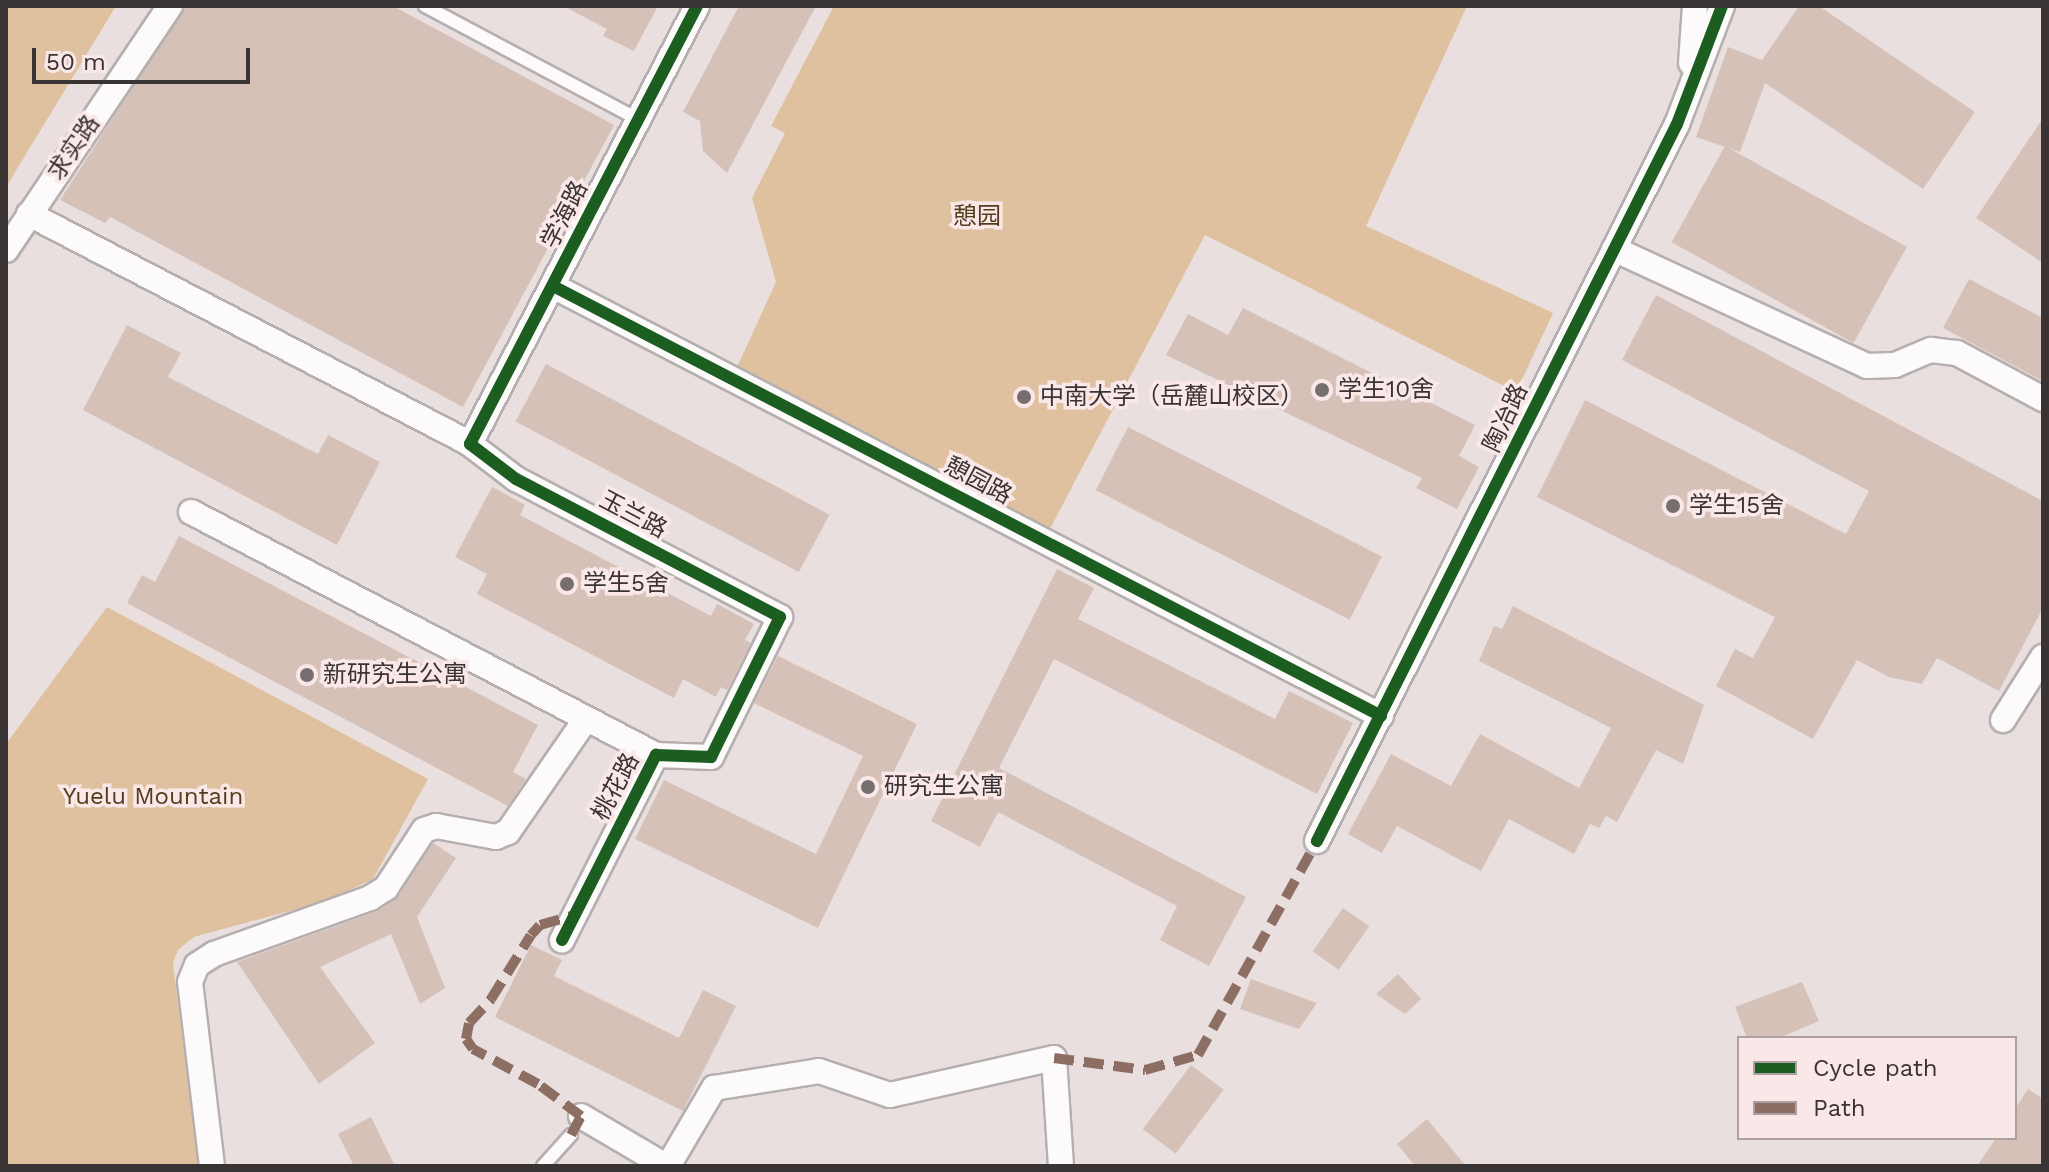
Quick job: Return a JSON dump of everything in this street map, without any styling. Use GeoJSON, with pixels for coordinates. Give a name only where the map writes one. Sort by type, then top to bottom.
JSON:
{"type":"FeatureCollection","features":[{"type":"Feature","properties":{"kind":"street","name":"求实路"},"geometry":{"type":"LineString","coordinates":[[6,250],[170,6]]}},
{"type":"Feature","properties":{"kind":"street","name":"学海路"},"geometry":{"type":"LineString","coordinates":[[470,444],[697,6]]}},
{"type":"Feature","properties":{"kind":"street"},"geometry":{"type":"LineString","coordinates":[[1690,81],[1695,6]]}},
{"type":"Feature","properties":{"kind":"street","name":"陶冶路"},"geometry":{"type":"LineString","coordinates":[[1317,841],[1677,124],[1690,81],[1722,6]]}},
{"type":"Feature","properties":{"kind":"street","name":"玉兰路"},"geometry":{"type":"LineString","coordinates":[[29,214],[470,444],[516,479],[780,617]]}},
{"type":"Feature","properties":{"kind":"street"},"geometry":{"type":"LineString","coordinates":[[1614,249],[1867,366],[1895,365],[1931,350],[1957,353],[2043,399]]}},
{"type":"Feature","properties":{"kind":"street","name":"憩园路"},"geometry":{"type":"LineString","coordinates":[[553,286],[1381,716]]}},
{"type":"Feature","properties":{"kind":"street"},"geometry":{"type":"LineString","coordinates":[[191,512],[656,755]]}},
{"type":"Feature","properties":{"kind":"street","name":"桃花路"},"geometry":{"type":"LineString","coordinates":[[562,940],[656,755],[711,757],[780,617]]}},
{"type":"Feature","properties":{"kind":"street"},"geometry":{"type":"LineString","coordinates":[[2003,720],[2043,657]]}},
{"type":"Feature","properties":{"kind":"street"},"geometry":{"type":"LineString","coordinates":[[212,1166],[190,982],[197,965],[214,954],[370,898],[386,888],[424,830],[436,826],[496,837],[508,832],[586,719]]}},
{"type":"Feature","properties":{"kind":"street"},"geometry":{"type":"LineString","coordinates":[[576,1126],[667,1166],[714,1088],[819,1071],[890,1095],[1054,1058],[1061,1166]]}},
{"type":"Feature","properties":{"kind":"lane"},"geometry":{"type":"LineString","coordinates":[[425,6],[639,120]]}},
{"type":"Feature","properties":{"kind":"lane"},"geometry":{"type":"LineString","coordinates":[[543,1166],[576,1126]]}},
{"type":"Feature","properties":{"kind":"green space"},"geometry":{"type":"Polygon","coordinates":[[[6,6],[116,6],[6,187],[6,6]]]}},
{"type":"Feature","properties":{"kind":"green space","name":"憩园"},"geometry":{"type":"Polygon","coordinates":[[[834,6],[1467,6],[1366,226],[1553,313],[1516,392],[1205,235],[1044,540],[732,378],[776,282],[752,198],[785,133],[771,126],[834,6]]]}},
{"type":"Feature","properties":{"kind":"green space","name":"Yuelu Mountain"},"geometry":{"type":"Polygon","coordinates":[[[107,607],[428,779],[373,879],[326,901],[194,937],[178,950],[173,963],[199,1166],[6,1166],[6,744],[107,607]]]}},
{"type":"Feature","properties":{"kind":"building"},"geometry":{"type":"Polygon","coordinates":[[[185,6],[393,6],[614,125],[463,407],[110,217],[105,223],[60,200],[185,6]]]}},
{"type":"Feature","properties":{"kind":"building"},"geometry":{"type":"Polygon","coordinates":[[[563,6],[658,6],[634,51],[603,36],[607,29],[563,6]]]}},
{"type":"Feature","properties":{"kind":"building"},"geometry":{"type":"Polygon","coordinates":[[[739,6],[816,6],[727,173],[703,151],[700,121],[683,112],[739,6]]]}},
{"type":"Feature","properties":{"kind":"building"},"geometry":{"type":"Polygon","coordinates":[[[1799,6],[1819,6],[1975,112],[1923,189],[1765,83],[1740,152],[1696,137],[1728,47],[1762,60],[1799,6]]]}},
{"type":"Feature","properties":{"kind":"building"},"geometry":{"type":"Polygon","coordinates":[[[2043,118],[2043,263],[1976,218],[2043,118]]]}},
{"type":"Feature","properties":{"kind":"building"},"geometry":{"type":"Polygon","coordinates":[[[1725,146],[1907,247],[1854,343],[1672,242],[1725,146]]]}},
{"type":"Feature","properties":{"kind":"building"},"geometry":{"type":"Polygon","coordinates":[[[1969,279],[2043,318],[2043,381],[1943,328],[1969,279]]]}},
{"type":"Feature","properties":{"kind":"building"},"geometry":{"type":"Polygon","coordinates":[[[1656,295],[2043,501],[2043,608],[1999,691],[1937,658],[1922,684],[1889,677],[1857,660],[1813,739],[1716,686],[1735,649],[1753,658],[1775,617],[1537,497],[1585,400],[1846,534],[1869,491],[1622,360],[1656,295]]]}},
{"type":"Feature","properties":{"kind":"building","name":"学生10舍"},"geometry":{"type":"Polygon","coordinates":[[[1243,308],[1475,425],[1459,456],[1479,467],[1457,509],[1416,488],[1422,478],[1166,355],[1188,314],[1228,335],[1243,308]]]}},
{"type":"Feature","properties":{"kind":"building"},"geometry":{"type":"Polygon","coordinates":[[[127,325],[181,353],[168,377],[318,454],[328,435],[380,462],[337,545],[83,410],[127,325]]]}},
{"type":"Feature","properties":{"kind":"building"},"geometry":{"type":"Polygon","coordinates":[[[546,364],[829,515],[799,572],[515,421],[546,364]]]}},
{"type":"Feature","properties":{"kind":"building"},"geometry":{"type":"Polygon","coordinates":[[[1128,427],[1382,556],[1350,620],[1096,490],[1128,427]]]}},
{"type":"Feature","properties":{"kind":"building","name":"学生5舍"},"geometry":{"type":"Polygon","coordinates":[[[492,487],[525,505],[520,515],[711,616],[717,604],[754,624],[745,640],[751,643],[727,690],[721,687],[716,697],[683,679],[674,698],[477,594],[487,574],[455,557],[492,487]]]}},
{"type":"Feature","properties":{"kind":"building","name":"新研究生公寓"},"geometry":{"type":"Polygon","coordinates":[[[179,536],[538,725],[513,772],[526,779],[508,806],[127,603],[142,575],[155,582],[179,536]]]}},
{"type":"Feature","properties":{"kind":"building"},"geometry":{"type":"Polygon","coordinates":[[[1057,569],[1094,588],[1078,619],[1275,719],[1289,691],[1353,723],[1317,794],[1054,659],[999,768],[1246,897],[1209,966],[1160,940],[1177,906],[998,812],[980,847],[931,821],[1057,569]]]}},
{"type":"Feature","properties":{"kind":"building"},"geometry":{"type":"Polygon","coordinates":[[[1513,606],[1704,705],[1683,764],[1656,750],[1617,822],[1606,816],[1599,828],[1590,824],[1574,854],[1509,819],[1481,871],[1397,826],[1382,853],[1348,834],[1391,754],[1451,786],[1480,734],[1579,788],[1611,728],[1479,661],[1494,626],[1502,629],[1513,606]]]}},
{"type":"Feature","properties":{"kind":"building","name":"研究生公寓"},"geometry":{"type":"Polygon","coordinates":[[[778,656],[917,724],[818,928],[635,839],[664,780],[816,854],[863,756],[754,703],[778,656]]]}},
{"type":"Feature","properties":{"kind":"building"},"geometry":{"type":"Polygon","coordinates":[[[433,843],[456,858],[417,917],[445,988],[420,1004],[391,934],[320,967],[375,1043],[319,1084],[237,962],[378,911],[398,897],[433,843]]]}},
{"type":"Feature","properties":{"kind":"building"},"geometry":{"type":"Polygon","coordinates":[[[1343,908],[1369,926],[1339,970],[1313,951],[1343,908]]]}},
{"type":"Feature","properties":{"kind":"building"},"geometry":{"type":"Polygon","coordinates":[[[531,945],[562,960],[554,976],[679,1038],[703,990],[736,1006],[683,1111],[495,1017],[531,945]]]}},
{"type":"Feature","properties":{"kind":"building"},"geometry":{"type":"Polygon","coordinates":[[[1398,974],[1421,999],[1405,1014],[1376,994],[1398,974]]]}},
{"type":"Feature","properties":{"kind":"building"},"geometry":{"type":"Polygon","coordinates":[[[1251,979],[1317,1003],[1299,1029],[1240,1009],[1251,979]]]}},
{"type":"Feature","properties":{"kind":"building"},"geometry":{"type":"Polygon","coordinates":[[[1802,982],[1819,1021],[1784,1036],[1746,1036],[1735,1007],[1802,982]]]}},
{"type":"Feature","properties":{"kind":"building"},"geometry":{"type":"Polygon","coordinates":[[[1191,1065],[1224,1090],[1176,1154],[1143,1129],[1191,1065]]]}},
{"type":"Feature","properties":{"kind":"building"},"geometry":{"type":"Polygon","coordinates":[[[2028,1089],[2043,1099],[2043,1166],[1977,1166],[1995,1140],[2017,1140],[2017,1106],[2028,1089]]]}},
{"type":"Feature","properties":{"kind":"building"},"geometry":{"type":"Polygon","coordinates":[[[371,1117],[395,1166],[354,1166],[338,1134],[371,1117]]]}},
{"type":"Feature","properties":{"kind":"building"},"geometry":{"type":"Polygon","coordinates":[[[1427,1119],[1466,1166],[1415,1166],[1397,1144],[1427,1119]]]}},
{"type":"Feature","properties":{"kind":"marked path"},"geometry":{"type":"LineString","coordinates":[[1054,1058],[1145,1070],[1198,1055],[1317,841]]}},
{"type":"Feature","properties":{"kind":"marked path"},"geometry":{"type":"LineString","coordinates":[[571,1135],[581,1116],[538,1084],[473,1049],[466,1039],[469,1023],[491,999],[531,935],[540,925],[575,915]]}},
{"type":"Feature","properties":{"kind":"cycle path"},"geometry":{"type":"LineString","coordinates":[[562,940],[656,755],[711,757],[780,617],[516,479],[470,444],[697,6]]}},
{"type":"Feature","properties":{"kind":"cycle path"},"geometry":{"type":"LineString","coordinates":[[1317,841],[1677,124],[1722,6]]}},
{"type":"Feature","properties":{"kind":"cycle path"},"geometry":{"type":"LineString","coordinates":[[553,286],[1381,716]]}},
{"type":"Feature","properties":{"kind":"place","name":"学生10舍"},"geometry":{"type":"Point","coordinates":[1322,390]}},
{"type":"Feature","properties":{"kind":"place","name":"中南大学（岳麓山校区）"},"geometry":{"type":"Point","coordinates":[1024,397]}},
{"type":"Feature","properties":{"kind":"place","name":"学生15舍"},"geometry":{"type":"Point","coordinates":[1673,506]}},
{"type":"Feature","properties":{"kind":"place","name":"学生5舍"},"geometry":{"type":"Point","coordinates":[567,584]}},
{"type":"Feature","properties":{"kind":"place","name":"新研究生公寓"},"geometry":{"type":"Point","coordinates":[307,675]}},
{"type":"Feature","properties":{"kind":"place","name":"研究生公寓"},"geometry":{"type":"Point","coordinates":[868,787]}}]}
